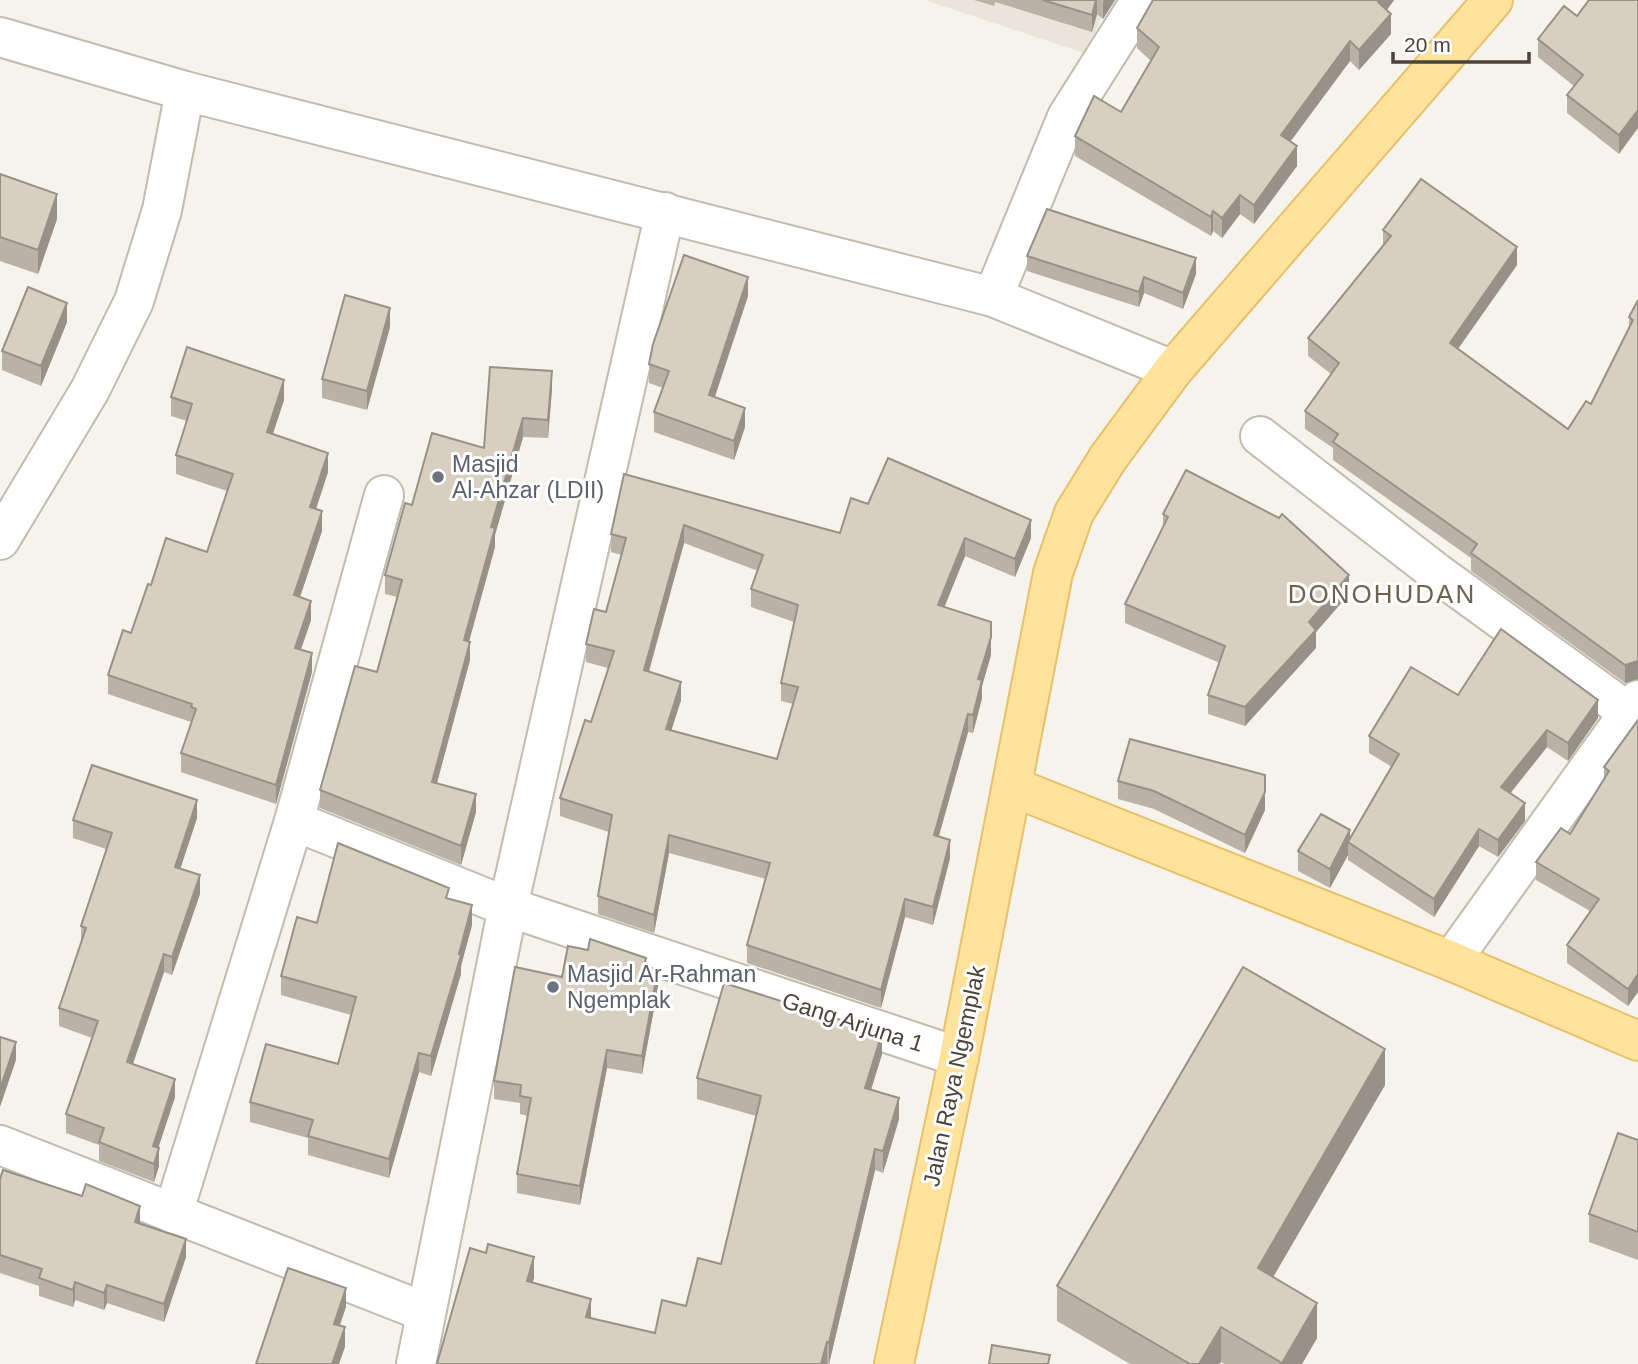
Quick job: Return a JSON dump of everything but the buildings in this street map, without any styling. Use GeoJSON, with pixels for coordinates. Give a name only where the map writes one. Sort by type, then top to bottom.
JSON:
{"type":"FeatureCollection","features":[{"type":"Feature","properties":{"kind":"main road","name":"Jalan Raya Ngemplak"},"geometry":{"type":"LineString","coordinates":[[894,1364],[959,1057],[1053,573],[1074,513],[1108,458],[1173,370],[1493,0]]}},
{"type":"Feature","properties":{"kind":"main road"},"geometry":{"type":"LineString","coordinates":[[1013,787],[1451,961],[1638,1041]]}},
{"type":"Feature","properties":{"kind":"street"},"geometry":{"type":"LineString","coordinates":[[993,297],[1067,117],[1141,0]]}},
{"type":"Feature","properties":{"kind":"street"},"geometry":{"type":"LineString","coordinates":[[0,37],[185,91],[993,297],[1173,370]]}},
{"type":"Feature","properties":{"kind":"street"},"geometry":{"type":"LineString","coordinates":[[0,540],[90,390],[134,301],[162,210],[185,91]]}},
{"type":"Feature","properties":{"kind":"street"},"geometry":{"type":"LineString","coordinates":[[416,1364],[508,907],[665,212]]}},
{"type":"Feature","properties":{"kind":"street"},"geometry":{"type":"LineString","coordinates":[[1261,436],[1437,573],[1633,706],[1451,961]]}},
{"type":"Feature","properties":{"kind":"street"},"geometry":{"type":"LineString","coordinates":[[173,1214],[294,821],[384,495]]}},
{"type":"Feature","properties":{"kind":"street","name":"Gang Arjuna 1"},"geometry":{"type":"LineString","coordinates":[[294,821],[508,907],[959,1057]]}},
{"type":"Feature","properties":{"kind":"street"},"geometry":{"type":"LineString","coordinates":[[0,1145],[425,1312]]}},
{"type":"Feature","properties":{"kind":"shaded area"},"geometry":{"type":"Polygon","coordinates":[[[925,0],[1108,0],[1087,54],[925,0]]]}},
{"type":"Feature","properties":{"kind":"place","name":"Masjid Al-Ahzar (LDII)"},"geometry":{"type":"Point","coordinates":[438,477]}},
{"type":"Feature","properties":{"kind":"place","name":"Masjid Ar-Rahman Ngemplak"},"geometry":{"type":"Point","coordinates":[553,987]}},
{"type":"Feature","properties":{"kind":"district","name":"DONOHUDAN"},"geometry":{"type":"Point","coordinates":[1382,594]}}]}
